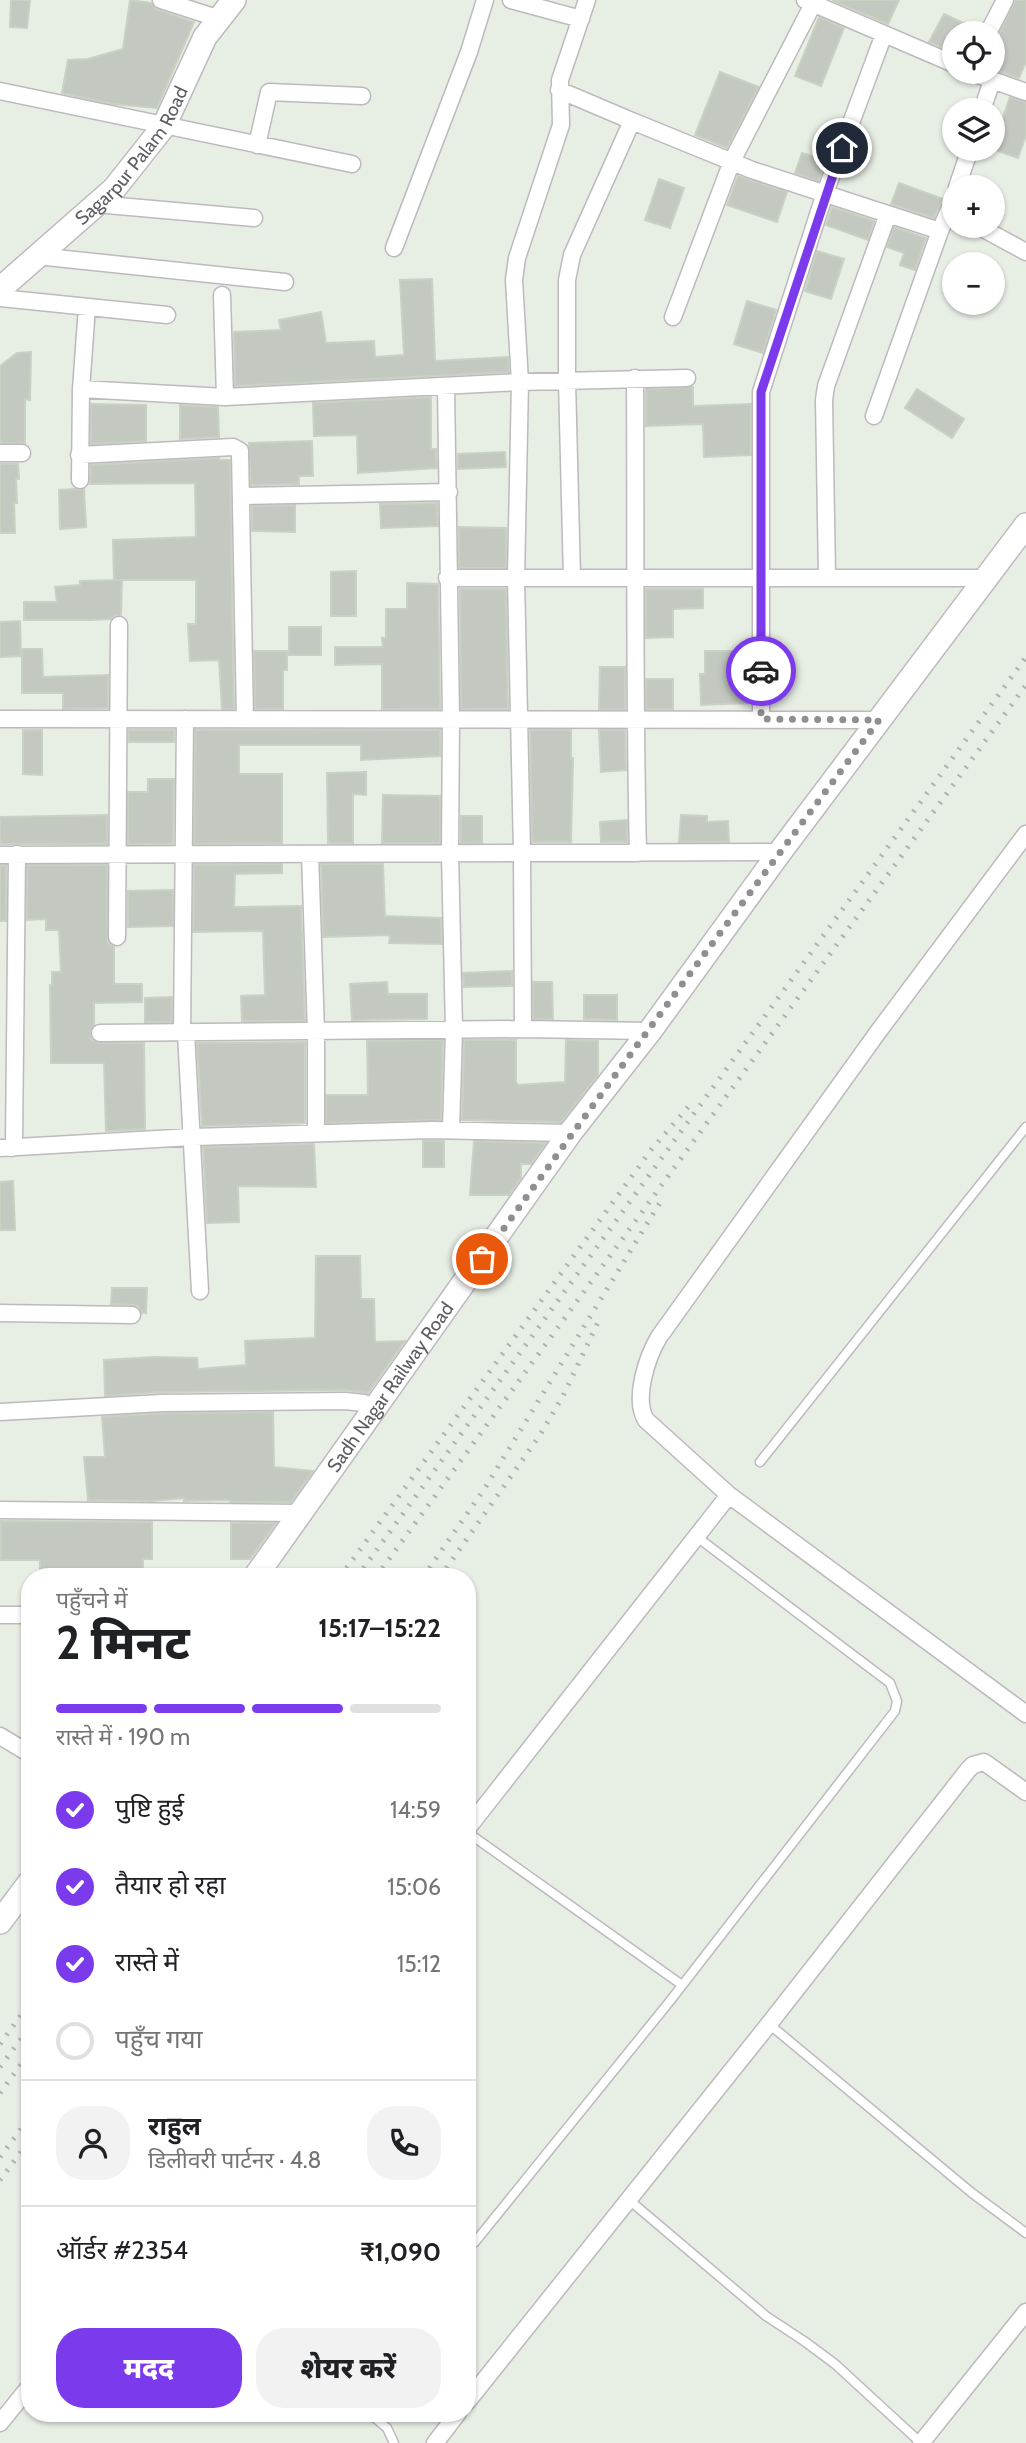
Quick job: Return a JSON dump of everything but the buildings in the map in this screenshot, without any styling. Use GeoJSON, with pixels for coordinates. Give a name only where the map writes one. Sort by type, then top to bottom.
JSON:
{"type":"FeatureCollection","features":[{"type":"Feature","properties":{"kind":"street"},"geometry":{"type":"LineString","coordinates":[[161,0],[218,18]]}},
{"type":"Feature","properties":{"kind":"street","name":"Sagarpur Palam Road"},"geometry":{"type":"LineString","coordinates":[[0,289],[114,189],[164,126],[205,37],[234,0]]}},
{"type":"Feature","properties":{"kind":"street"},"geometry":{"type":"LineString","coordinates":[[394,248],[485,0]]}},
{"type":"Feature","properties":{"kind":"street"},"geometry":{"type":"LineString","coordinates":[[511,0],[581,19]]}},
{"type":"Feature","properties":{"kind":"street"},"geometry":{"type":"LineString","coordinates":[[523,1029],[516,578],[520,382],[515,267],[561,125],[559,90],[563,67],[587,0]]}},
{"type":"Feature","properties":{"kind":"street"},"geometry":{"type":"LineString","coordinates":[[994,21],[1005,0]]}},
{"type":"Feature","properties":{"kind":"street"},"geometry":{"type":"LineString","coordinates":[[673,317],[732,161],[808,2],[942,59]]}},
{"type":"Feature","properties":{"kind":"street"},"geometry":{"type":"LineString","coordinates":[[761,719],[761,392],[825,193],[884,33]]}},
{"type":"Feature","properties":{"kind":"street"},"geometry":{"type":"LineString","coordinates":[[1003,84],[1026,92]]}},
{"type":"Feature","properties":{"kind":"street"},"geometry":{"type":"LineString","coordinates":[[559,90],[752,170],[940,231]]}},
{"type":"Feature","properties":{"kind":"street"},"geometry":{"type":"LineString","coordinates":[[0,91],[352,164]]}},
{"type":"Feature","properties":{"kind":"street"},"geometry":{"type":"LineString","coordinates":[[257,145],[269,92],[362,96]]}},
{"type":"Feature","properties":{"kind":"street"},"geometry":{"type":"LineString","coordinates":[[572,578],[567,381],[569,266],[632,121]]}},
{"type":"Feature","properties":{"kind":"street"},"geometry":{"type":"LineString","coordinates":[[96,204],[254,218]]}},
{"type":"Feature","properties":{"kind":"street"},"geometry":{"type":"LineString","coordinates":[[827,576],[826,386],[888,214]]}},
{"type":"Feature","properties":{"kind":"street"},"geometry":{"type":"LineString","coordinates":[[874,416],[942,227]]}},
{"type":"Feature","properties":{"kind":"street"},"geometry":{"type":"LineString","coordinates":[[1000,238],[1026,252]]}},
{"type":"Feature","properties":{"kind":"street"},"geometry":{"type":"LineString","coordinates":[[37,256],[285,282]]}},
{"type":"Feature","properties":{"kind":"street"},"geometry":{"type":"LineString","coordinates":[[222,295],[226,397]]}},
{"type":"Feature","properties":{"kind":"street"},"geometry":{"type":"LineString","coordinates":[[0,298],[167,314]]}},
{"type":"Feature","properties":{"kind":"street"},"geometry":{"type":"LineString","coordinates":[[80,480],[81,389],[87,307]]}},
{"type":"Feature","properties":{"kind":"street"},"geometry":{"type":"LineString","coordinates":[[635,378],[637,577],[634,719],[638,853]]}},
{"type":"Feature","properties":{"kind":"street"},"geometry":{"type":"LineString","coordinates":[[81,389],[226,397],[520,382],[687,378]]}},
{"type":"Feature","properties":{"kind":"street"},"geometry":{"type":"LineString","coordinates":[[446,386],[454,1030],[451,1130]]}},
{"type":"Feature","properties":{"kind":"street"},"geometry":{"type":"LineString","coordinates":[[79,455],[238,448],[241,456],[245,719]]}},
{"type":"Feature","properties":{"kind":"street"},"geometry":{"type":"LineString","coordinates":[[0,453],[22,453]]}},
{"type":"Feature","properties":{"kind":"street"},"geometry":{"type":"LineString","coordinates":[[242,496],[449,492]]}},
{"type":"Feature","properties":{"kind":"street","name":"Sadh Nagar Railway Road"},"geometry":{"type":"LineString","coordinates":[[261,1568],[570,1133],[650,1031],[780,852],[1026,525]]}},
{"type":"Feature","properties":{"kind":"street"},"geometry":{"type":"LineString","coordinates":[[447,578],[986,578]]}},
{"type":"Feature","properties":{"kind":"street"},"geometry":{"type":"LineString","coordinates":[[117,937],[119,625]]}},
{"type":"Feature","properties":{"kind":"street"},"geometry":{"type":"LineString","coordinates":[[0,719],[879,720]]}},
{"type":"Feature","properties":{"kind":"street"},"geometry":{"type":"LineString","coordinates":[[185,719],[184,1032],[200,1291]]}},
{"type":"Feature","properties":{"kind":"street"},"geometry":{"type":"LineString","coordinates":[[1026,834],[878,1032],[651,1349],[640,1399],[643,1415],[729,1495],[1026,1714]]}},
{"type":"Feature","properties":{"kind":"street"},"geometry":{"type":"LineString","coordinates":[[0,855],[780,852]]}},
{"type":"Feature","properties":{"kind":"street"},"geometry":{"type":"LineString","coordinates":[[310,854],[316,1031],[316,1133]]}},
{"type":"Feature","properties":{"kind":"street"},"geometry":{"type":"LineString","coordinates":[[6,1148],[14,1143],[17,855]]}},
{"type":"Feature","properties":{"kind":"street"},"geometry":{"type":"LineString","coordinates":[[100,1033],[523,1029],[650,1031]]}},
{"type":"Feature","properties":{"kind":"street"},"geometry":{"type":"LineString","coordinates":[[6,1148],[316,1133],[451,1130],[570,1133]]}},
{"type":"Feature","properties":{"kind":"street"},"geometry":{"type":"LineString","coordinates":[[0,1313],[132,1315]]}},
{"type":"Feature","properties":{"kind":"street"},"geometry":{"type":"LineString","coordinates":[[0,1412],[188,1403],[345,1401],[364,1403],[375,1408]]}},
{"type":"Feature","properties":{"kind":"street"},"geometry":{"type":"LineString","coordinates":[[476,1819],[729,1495]]}},
{"type":"Feature","properties":{"kind":"street"},"geometry":{"type":"LineString","coordinates":[[0,1510],[300,1513]]}},
{"type":"Feature","properties":{"kind":"street"},"geometry":{"type":"LineString","coordinates":[[0,1615],[21,1615]]}},
{"type":"Feature","properties":{"kind":"street"},"geometry":{"type":"LineString","coordinates":[[0,1736],[21,1749]]}},
{"type":"Feature","properties":{"kind":"street"},"geometry":{"type":"LineString","coordinates":[[476,2391],[973,1765],[984,1762],[1026,1792]]}},
{"type":"Feature","properties":{"kind":"street"},"geometry":{"type":"LineString","coordinates":[[0,1922],[21,1894]]}},
{"type":"Feature","properties":{"kind":"street"},"geometry":{"type":"LineString","coordinates":[[921,2443],[1026,2312]]}},
{"type":"Feature","properties":{"kind":"street"},"geometry":{"type":"LineString","coordinates":[[0,2423],[21,2397]]}},
{"type":"Feature","properties":{"kind":"street"},"geometry":{"type":"LineString","coordinates":[[435,2443],[451,2422]]}},
{"type":"Feature","properties":{"kind":"lane"},"geometry":{"type":"LineString","coordinates":[[760,1462],[1026,1127]]}},
{"type":"Feature","properties":{"kind":"lane"},"geometry":{"type":"LineString","coordinates":[[476,2240],[682,1985],[891,1717],[897,1701],[890,1683],[697,1537]]}},
{"type":"Feature","properties":{"kind":"lane"},"geometry":{"type":"LineString","coordinates":[[476,1837],[682,1985]]}},
{"type":"Feature","properties":{"kind":"lane"},"geometry":{"type":"LineString","coordinates":[[769,2024],[972,2193],[1026,2233]]}},
{"type":"Feature","properties":{"kind":"lane"},"geometry":{"type":"LineString","coordinates":[[628,2199],[766,2316],[835,2364],[921,2443]]}},
{"type":"Feature","properties":{"kind":"lane"},"geometry":{"type":"LineString","coordinates":[[380,2422],[387,2428],[394,2443]]}},
{"type":"Feature","properties":{"kind":"railway"},"geometry":{"type":"LineString","coordinates":[[364,1568],[1026,657]]}},
{"type":"Feature","properties":{"kind":"railway"},"geometry":{"type":"LineString","coordinates":[[383,1568],[1026,685]]}},
{"type":"Feature","properties":{"kind":"railway"},"geometry":{"type":"LineString","coordinates":[[347,1568],[651,1150],[689,1106]]}},
{"type":"Feature","properties":{"kind":"railway"},"geometry":{"type":"LineString","coordinates":[[429,1568],[485,1488],[661,1201]]}},
{"type":"Feature","properties":{"kind":"railway"},"geometry":{"type":"LineString","coordinates":[[446,1568],[540,1435],[563,1396],[601,1316]]}},
{"type":"Feature","properties":{"kind":"railway"},"geometry":{"type":"LineString","coordinates":[[0,2044],[21,2015]]}},
{"type":"Feature","properties":{"kind":"railway"},"geometry":{"type":"LineString","coordinates":[[0,2067],[21,2039]]}},
{"type":"Feature","properties":{"kind":"railway"},"geometry":{"type":"LineString","coordinates":[[0,2093],[21,2064]]}},
{"type":"Feature","properties":{"kind":"railway"},"geometry":{"type":"LineString","coordinates":[[0,2157],[21,2129]]}},
{"type":"Feature","properties":{"kind":"railway"},"geometry":{"type":"LineString","coordinates":[[0,2180],[21,2152]]}},
{"type":"Feature","properties":{"kind":"way so far"},"geometry":{"type":"LineString","coordinates":[[482,1259],[570,1133],[650,1031],[879,720],[761,719],[761,671]]}},
{"type":"Feature","properties":{"kind":"route"},"geometry":{"type":"LineString","coordinates":[[761,671],[761,392],[842,148]]}}]}
